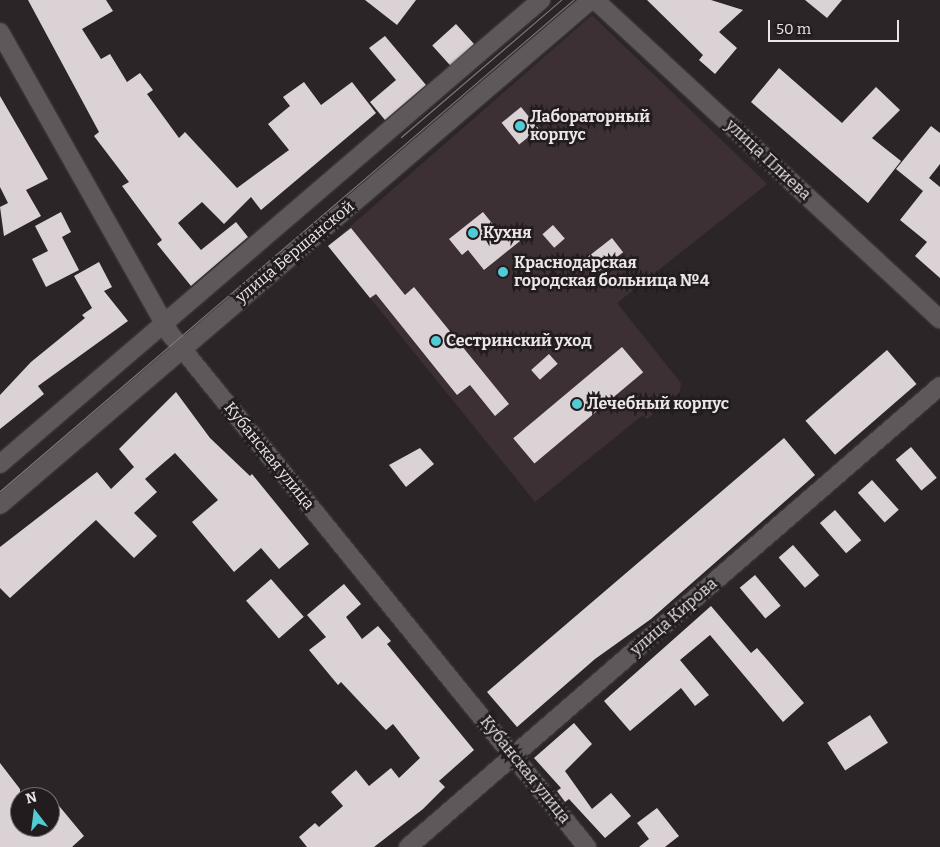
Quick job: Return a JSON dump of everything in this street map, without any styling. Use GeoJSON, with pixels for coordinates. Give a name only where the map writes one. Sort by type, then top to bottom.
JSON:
{"type":"FeatureCollection","features":[{"type":"Feature","properties":{"kind":"street","name":"улица Бершанской"},"geometry":{"type":"LineString","coordinates":[[0,464],[541,0]]}},
{"type":"Feature","properties":{"kind":"street","name":"улица Бершанской"},"geometry":{"type":"LineString","coordinates":[[0,505],[591,0]]}},
{"type":"Feature","properties":{"kind":"street","name":"улица Плиева"},"geometry":{"type":"LineString","coordinates":[[595,0],[940,319]]}},
{"type":"Feature","properties":{"kind":"street","name":"Кубанская улица"},"geometry":{"type":"LineString","coordinates":[[0,32],[164,323],[182,349],[587,847]]}},
{"type":"Feature","properties":{"kind":"street","name":"улица Кирова"},"geometry":{"type":"LineString","coordinates":[[408,847],[940,386]]}},
{"type":"Feature","properties":{"kind":"shaded area","name":"Краснодарская городская больница №4"},"geometry":{"type":"Polygon","coordinates":[[[592,15],[767,184],[617,303],[681,383],[680,392],[647,419],[643,415],[535,502],[328,246],[592,15]]]}},
{"type":"Feature","properties":{"kind":"building"},"geometry":{"type":"Polygon","coordinates":[[[28,0],[106,0],[113,11],[82,29],[101,59],[110,54],[127,82],[140,73],[153,90],[147,94],[179,138],[185,132],[237,188],[289,150],[268,124],[290,106],[283,97],[304,82],[321,105],[352,82],[376,113],[261,210],[251,197],[224,224],[202,202],[178,223],[201,250],[236,222],[248,237],[191,286],[157,244],[162,240],[122,186],[129,182],[94,136],[99,132],[28,0]]]}},
{"type":"Feature","properties":{"kind":"building"},"geometry":{"type":"Polygon","coordinates":[[[365,0],[416,0],[397,25],[365,0]]]}},
{"type":"Feature","properties":{"kind":"building"},"geometry":{"type":"Polygon","coordinates":[[[647,0],[711,0],[743,10],[719,32],[737,48],[715,74],[699,60],[703,55],[647,0]]]}},
{"type":"Feature","properties":{"kind":"building"},"geometry":{"type":"Polygon","coordinates":[[[805,0],[842,0],[827,18],[805,0]]]}},
{"type":"Feature","properties":{"kind":"building"},"geometry":{"type":"Polygon","coordinates":[[[456,24],[474,44],[450,65],[432,45],[456,24]]]}},
{"type":"Feature","properties":{"kind":"building"},"geometry":{"type":"Polygon","coordinates":[[[385,36],[426,85],[385,120],[370,102],[396,80],[369,48],[385,36]]]}},
{"type":"Feature","properties":{"kind":"building"},"geometry":{"type":"Polygon","coordinates":[[[779,68],[842,123],[876,87],[900,110],[872,138],[901,161],[868,203],[751,102],[779,68]]]}},
{"type":"Feature","properties":{"kind":"building"},"geometry":{"type":"Polygon","coordinates":[[[0,96],[48,179],[26,190],[41,216],[4,236],[0,207],[8,203],[0,187],[0,96]]]}},
{"type":"Feature","properties":{"kind":"building","name":"Лабораторный корпус"},"geometry":{"type":"Polygon","coordinates":[[[521,107],[539,129],[519,144],[502,123],[521,107]]]}},
{"type":"Feature","properties":{"kind":"building"},"geometry":{"type":"Polygon","coordinates":[[[931,126],[940,133],[940,164],[929,178],[940,187],[940,278],[915,256],[927,242],[900,220],[923,191],[896,169],[931,126]]]}},
{"type":"Feature","properties":{"kind":"building"},"geometry":{"type":"Polygon","coordinates":[[[61,212],[71,232],[62,237],[79,270],[46,287],[32,259],[48,251],[35,226],[61,212]]]}},
{"type":"Feature","properties":{"kind":"building"},"geometry":{"type":"Polygon","coordinates":[[[483,212],[503,237],[517,226],[525,237],[484,270],[468,250],[462,255],[449,239],[483,212]]]}},
{"type":"Feature","properties":{"kind":"building"},"geometry":{"type":"Polygon","coordinates":[[[553,225],[565,239],[554,248],[542,234],[553,225]]]}},
{"type":"Feature","properties":{"kind":"building"},"geometry":{"type":"Polygon","coordinates":[[[351,228],[405,295],[414,287],[509,404],[495,416],[470,385],[457,395],[376,294],[370,298],[328,246],[351,228]]]}},
{"type":"Feature","properties":{"kind":"building"},"geometry":{"type":"Polygon","coordinates":[[[612,238],[623,252],[599,271],[588,257],[612,238]]]}},
{"type":"Feature","properties":{"kind":"building"},"geometry":{"type":"Polygon","coordinates":[[[99,262],[112,287],[104,291],[128,321],[38,386],[44,394],[0,429],[0,395],[31,362],[85,318],[82,315],[92,308],[74,276],[99,262]]]}},
{"type":"Feature","properties":{"kind":"building","name":"Лечебный корпус"},"geometry":{"type":"Polygon","coordinates":[[[622,347],[643,372],[534,464],[513,438],[622,347]]]}},
{"type":"Feature","properties":{"kind":"building"},"geometry":{"type":"Polygon","coordinates":[[[887,350],[917,384],[835,455],[805,421],[887,350]]]}},
{"type":"Feature","properties":{"kind":"building"},"geometry":{"type":"Polygon","coordinates":[[[549,354],[558,364],[540,380],[531,370],[549,354]]]}},
{"type":"Feature","properties":{"kind":"building"},"geometry":{"type":"Polygon","coordinates":[[[176,392],[210,438],[250,476],[252,474],[309,544],[279,569],[261,548],[234,572],[192,522],[218,500],[175,453],[145,479],[157,492],[134,513],[157,536],[134,558],[96,520],[10,598],[0,588],[0,547],[97,472],[111,489],[134,467],[119,449],[176,392]]]}},
{"type":"Feature","properties":{"kind":"building"},"geometry":{"type":"Polygon","coordinates":[[[784,438],[815,475],[651,619],[595,659],[517,727],[487,692],[784,438]]]}},
{"type":"Feature","properties":{"kind":"building"},"geometry":{"type":"Polygon","coordinates":[[[911,447],[937,478],[921,490],[896,460],[911,447]]]}},
{"type":"Feature","properties":{"kind":"building"},"geometry":{"type":"Polygon","coordinates":[[[420,448],[434,464],[406,487],[389,465],[420,448]]]}},
{"type":"Feature","properties":{"kind":"building"},"geometry":{"type":"Polygon","coordinates":[[[872,480],[899,510],[885,522],[858,493],[872,480]]]}},
{"type":"Feature","properties":{"kind":"building"},"geometry":{"type":"Polygon","coordinates":[[[835,510],[861,540],[846,553],[820,523],[835,510]]]}},
{"type":"Feature","properties":{"kind":"building"},"geometry":{"type":"Polygon","coordinates":[[[793,545],[819,575],[805,588],[779,557],[793,545]]]}},
{"type":"Feature","properties":{"kind":"building"},"geometry":{"type":"Polygon","coordinates":[[[755,575],[781,606],[765,618],[740,588],[755,575]]]}},
{"type":"Feature","properties":{"kind":"building"},"geometry":{"type":"Polygon","coordinates":[[[271,579],[304,617],[279,638],[246,601],[271,579]]]}},
{"type":"Feature","properties":{"kind":"building"},"geometry":{"type":"Polygon","coordinates":[[[344,584],[361,604],[346,617],[362,639],[378,626],[391,641],[387,644],[474,750],[439,781],[445,787],[423,809],[374,847],[307,847],[299,837],[315,823],[319,827],[343,806],[331,792],[356,770],[369,786],[391,768],[399,778],[420,758],[393,724],[386,730],[341,682],[338,685],[309,650],[326,637],[307,615],[344,584]]]}},
{"type":"Feature","properties":{"kind":"building"},"geometry":{"type":"Polygon","coordinates":[[[711,606],[751,653],[757,648],[804,703],[783,722],[710,635],[680,660],[709,695],[695,706],[681,688],[630,731],[604,701],[711,606]]]}},
{"type":"Feature","properties":{"kind":"building"},"geometry":{"type":"Polygon","coordinates":[[[870,715],[888,743],[845,770],[827,743],[870,715]]]}},
{"type":"Feature","properties":{"kind":"building"},"geometry":{"type":"Polygon","coordinates":[[[574,723],[592,744],[565,771],[592,809],[611,793],[631,816],[605,838],[569,799],[565,802],[557,791],[561,788],[534,758],[574,723]]]}},
{"type":"Feature","properties":{"kind":"building"},"geometry":{"type":"Polygon","coordinates":[[[0,763],[18,787],[10,787],[10,837],[60,837],[60,807],[84,836],[72,847],[0,847],[0,763]]]}},
{"type":"Feature","properties":{"kind":"building"},"geometry":{"type":"Polygon","coordinates":[[[657,808],[679,836],[665,847],[639,847],[649,839],[637,823],[657,808]]]}},
{"type":"Feature","properties":{"kind":"tram line"},"geometry":{"type":"LineString","coordinates":[[401,137],[561,0]]}},
{"type":"Feature","properties":{"kind":"tram line"},"geometry":{"type":"LineString","coordinates":[[0,491],[573,0]]}},
{"type":"Feature","properties":{"kind":"place","name":"Лабораторный корпус"},"geometry":{"type":"Point","coordinates":[520,126]}},
{"type":"Feature","properties":{"kind":"place","name":"Кухня"},"geometry":{"type":"Point","coordinates":[473,233]}},
{"type":"Feature","properties":{"kind":"place","name":"Краснодарская городская больница №4"},"geometry":{"type":"Point","coordinates":[503,272]}},
{"type":"Feature","properties":{"kind":"place","name":"Сестринский уход"},"geometry":{"type":"Point","coordinates":[436,341]}},
{"type":"Feature","properties":{"kind":"place","name":"Лечебный корпус"},"geometry":{"type":"Point","coordinates":[577,404]}}]}
